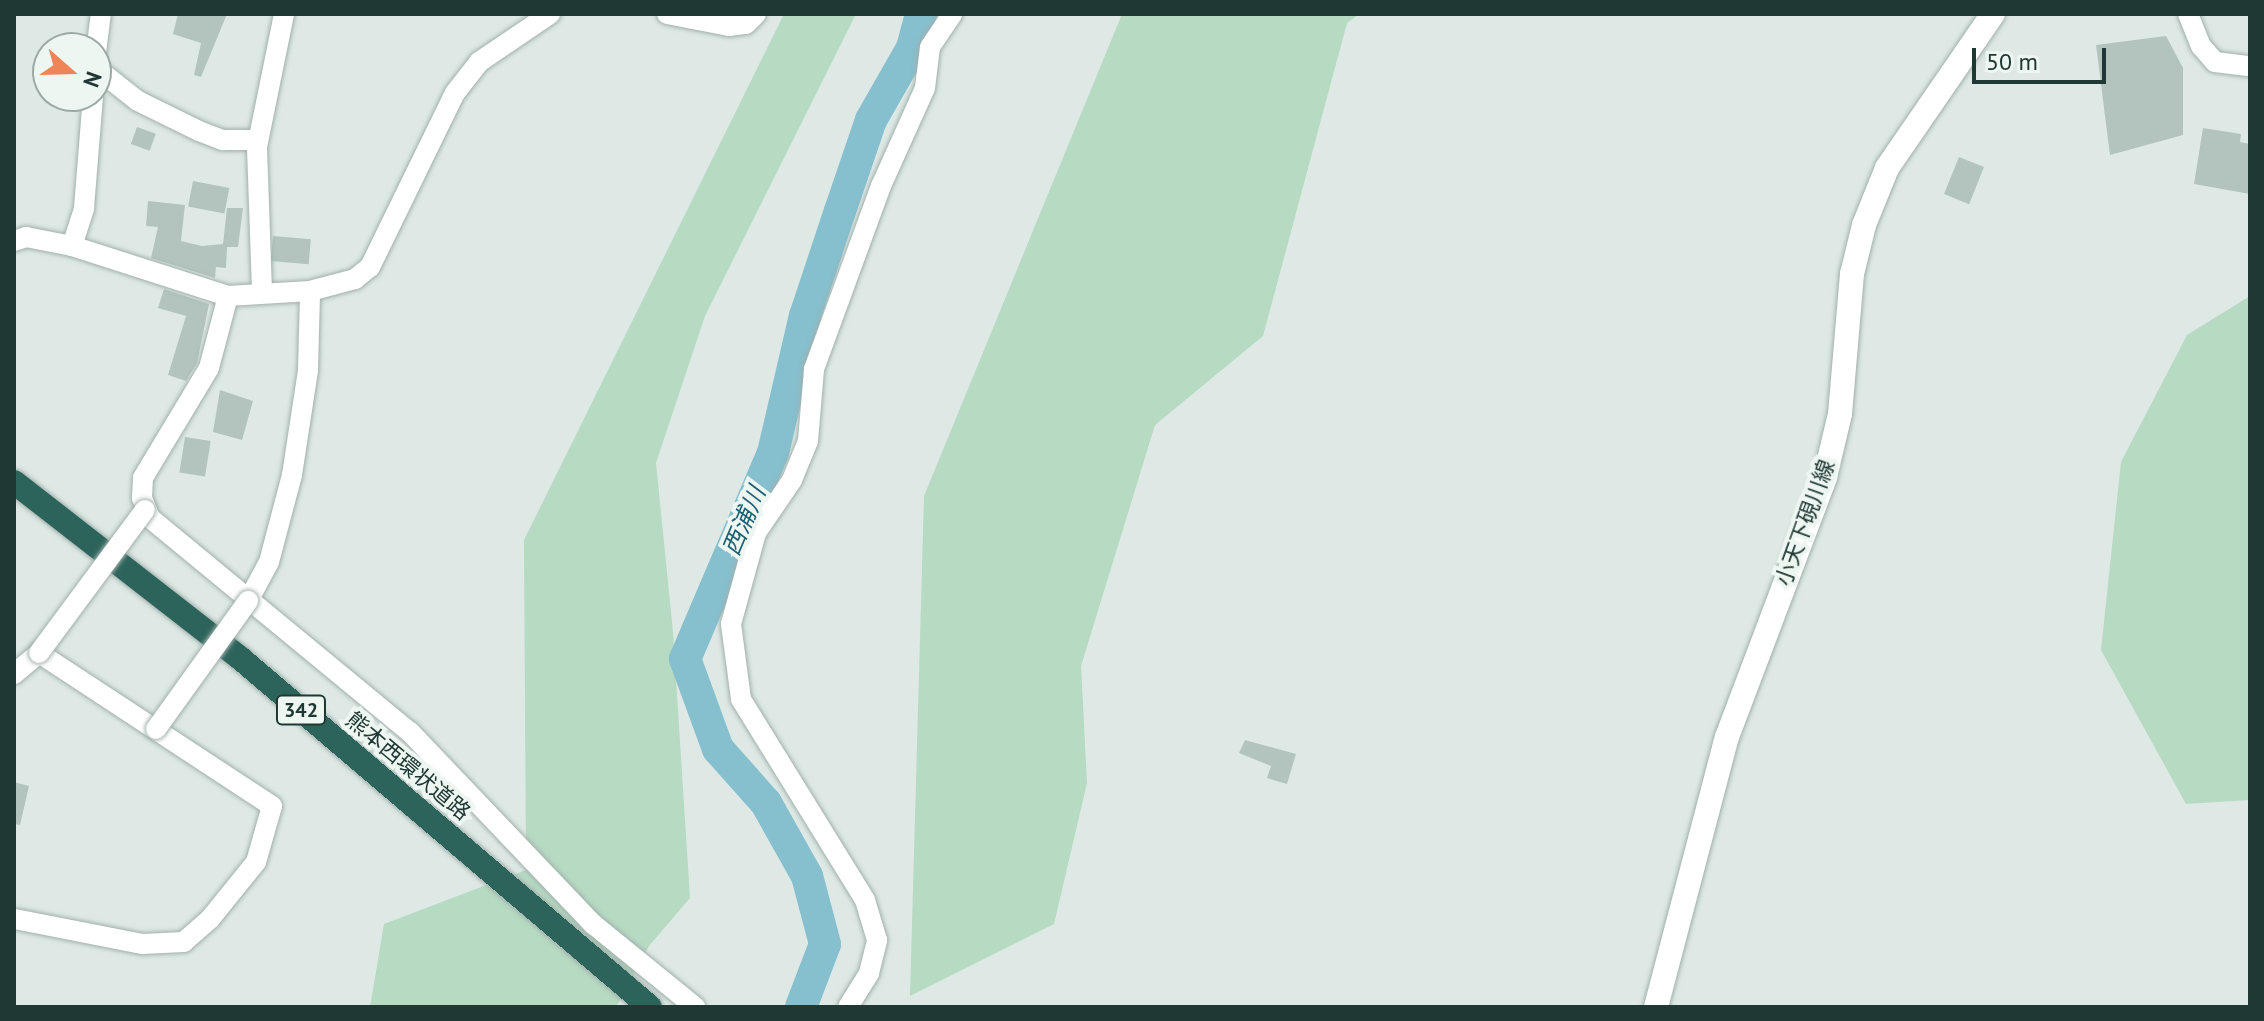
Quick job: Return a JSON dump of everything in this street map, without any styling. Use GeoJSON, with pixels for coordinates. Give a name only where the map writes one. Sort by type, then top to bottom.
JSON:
{"type":"FeatureCollection","features":[{"type":"Feature","properties":{"kind":"highway","name":"熊本西環状道路"},"geometry":{"type":"LineString","coordinates":[[14,482],[240,658],[650,1007]]}},
{"type":"Feature","properties":{"kind":"main road","name":"小天下硯川線"},"geometry":{"type":"LineString","coordinates":[[1656,1007],[1727,737],[1825,477],[1840,414],[1852,274],[1864,225],[1887,168],[1993,14]]}},
{"type":"Feature","properties":{"kind":"street"},"geometry":{"type":"LineString","coordinates":[[262,291],[258,140],[284,14]]}},
{"type":"Feature","properties":{"kind":"street"},"geometry":{"type":"LineString","coordinates":[[14,241],[26,237],[72,246],[228,296],[262,291],[310,291],[355,279],[370,267],[455,93],[479,62],[550,14]]}},
{"type":"Feature","properties":{"kind":"street"},"geometry":{"type":"LineString","coordinates":[[667,14],[729,26],[746,24],[756,14]]}},
{"type":"Feature","properties":{"kind":"street"},"geometry":{"type":"LineString","coordinates":[[848,1007],[869,973],[877,940],[865,900],[741,699],[731,624],[756,533],[792,480],[808,441],[814,369],[881,186],[925,88],[930,47],[952,14]]}},
{"type":"Feature","properties":{"kind":"street"},"geometry":{"type":"LineString","coordinates":[[2188,14],[2201,46],[2215,62],[2250,66]]}},
{"type":"Feature","properties":{"kind":"street"},"geometry":{"type":"LineString","coordinates":[[112,81],[138,101],[199,131],[223,140],[258,140]]}},
{"type":"Feature","properties":{"kind":"street"},"geometry":{"type":"LineString","coordinates":[[72,246],[84,208],[92,112]]}},
{"type":"Feature","properties":{"kind":"street"},"geometry":{"type":"LineString","coordinates":[[156,729],[248,601],[269,562],[292,475],[308,370],[310,291]]}},
{"type":"Feature","properties":{"kind":"street"},"geometry":{"type":"LineString","coordinates":[[14,674],[39,653],[145,510],[143,478],[209,368],[228,296]]}},
{"type":"Feature","properties":{"kind":"street"},"geometry":{"type":"LineString","coordinates":[[145,510],[248,601],[410,732],[593,924],[695,1007]]}},
{"type":"Feature","properties":{"kind":"street"},"geometry":{"type":"LineString","coordinates":[[14,919],[142,944],[184,942],[235,890],[256,862],[272,806],[39,653]]}},
{"type":"Feature","properties":{"kind":"green space"},"geometry":{"type":"Polygon","coordinates":[[[784,14],[856,14],[705,316],[656,463],[673,632],[690,898],[649,946],[616,1007],[370,1007],[384,924],[526,870],[524,540],[784,14]]]}},
{"type":"Feature","properties":{"kind":"green space"},"geometry":{"type":"Polygon","coordinates":[[[1122,14],[1359,14],[1347,23],[1263,336],[1155,425],[1081,666],[1087,783],[1054,924],[910,996],[924,496],[1122,14]]]}},
{"type":"Feature","properties":{"kind":"green space"},"geometry":{"type":"Polygon","coordinates":[[[2250,296],[2250,800],[2186,804],[2101,650],[2121,462],[2187,335],[2250,296]]]}},
{"type":"Feature","properties":{"kind":"building"},"geometry":{"type":"Polygon","coordinates":[[[178,14],[227,14],[201,77],[194,75],[201,43],[173,34],[178,14]]]}},
{"type":"Feature","properties":{"kind":"building"},"geometry":{"type":"Polygon","coordinates":[[[2166,36],[2183,68],[2183,135],[2110,155],[2096,45],[2166,36]]]}},
{"type":"Feature","properties":{"kind":"building"},"geometry":{"type":"Polygon","coordinates":[[[137,127],[156,134],[150,151],[131,144],[137,127]]]}},
{"type":"Feature","properties":{"kind":"building"},"geometry":{"type":"Polygon","coordinates":[[[2203,128],[2241,134],[2240,142],[2250,144],[2250,194],[2194,184],[2203,128]]]}},
{"type":"Feature","properties":{"kind":"building"},"geometry":{"type":"Polygon","coordinates":[[[1959,157],[1984,167],[1969,204],[1944,194],[1959,157]]]}},
{"type":"Feature","properties":{"kind":"building"},"geometry":{"type":"Polygon","coordinates":[[[193,181],[229,188],[224,214],[188,207],[193,181]]]}},
{"type":"Feature","properties":{"kind":"building"},"geometry":{"type":"Polygon","coordinates":[[[148,201],[185,205],[181,241],[202,246],[223,244],[227,208],[243,208],[238,247],[227,247],[226,268],[216,267],[215,278],[151,258],[158,227],[146,226],[148,201]]]}},
{"type":"Feature","properties":{"kind":"building"},"geometry":{"type":"Polygon","coordinates":[[[273,236],[311,239],[309,264],[271,261],[273,236]]]}},
{"type":"Feature","properties":{"kind":"building"},"geometry":{"type":"Polygon","coordinates":[[[164,289],[209,304],[197,363],[186,381],[168,375],[186,316],[158,308],[164,289]]]}},
{"type":"Feature","properties":{"kind":"building"},"geometry":{"type":"Polygon","coordinates":[[[220,390],[253,401],[242,440],[213,432],[220,390]]]}},
{"type":"Feature","properties":{"kind":"building"},"geometry":{"type":"Polygon","coordinates":[[[185,437],[211,441],[205,477],[179,473],[185,437]]]}},
{"type":"Feature","properties":{"kind":"building"},"geometry":{"type":"Polygon","coordinates":[[[1245,740],[1296,754],[1287,784],[1267,778],[1271,766],[1239,753],[1245,740]]]}},
{"type":"Feature","properties":{"kind":"building"},"geometry":{"type":"Polygon","coordinates":[[[14,782],[29,786],[20,825],[14,824],[14,782]]]}},
{"type":"Feature","properties":{"kind":"waterway","name":"西浦川"},"geometry":{"type":"LineString","coordinates":[[801,1007],[825,944],[807,876],[766,803],[718,749],[685,659],[773,453],[805,316],[840,211],[871,120],[912,48],[921,14]]}}]}
